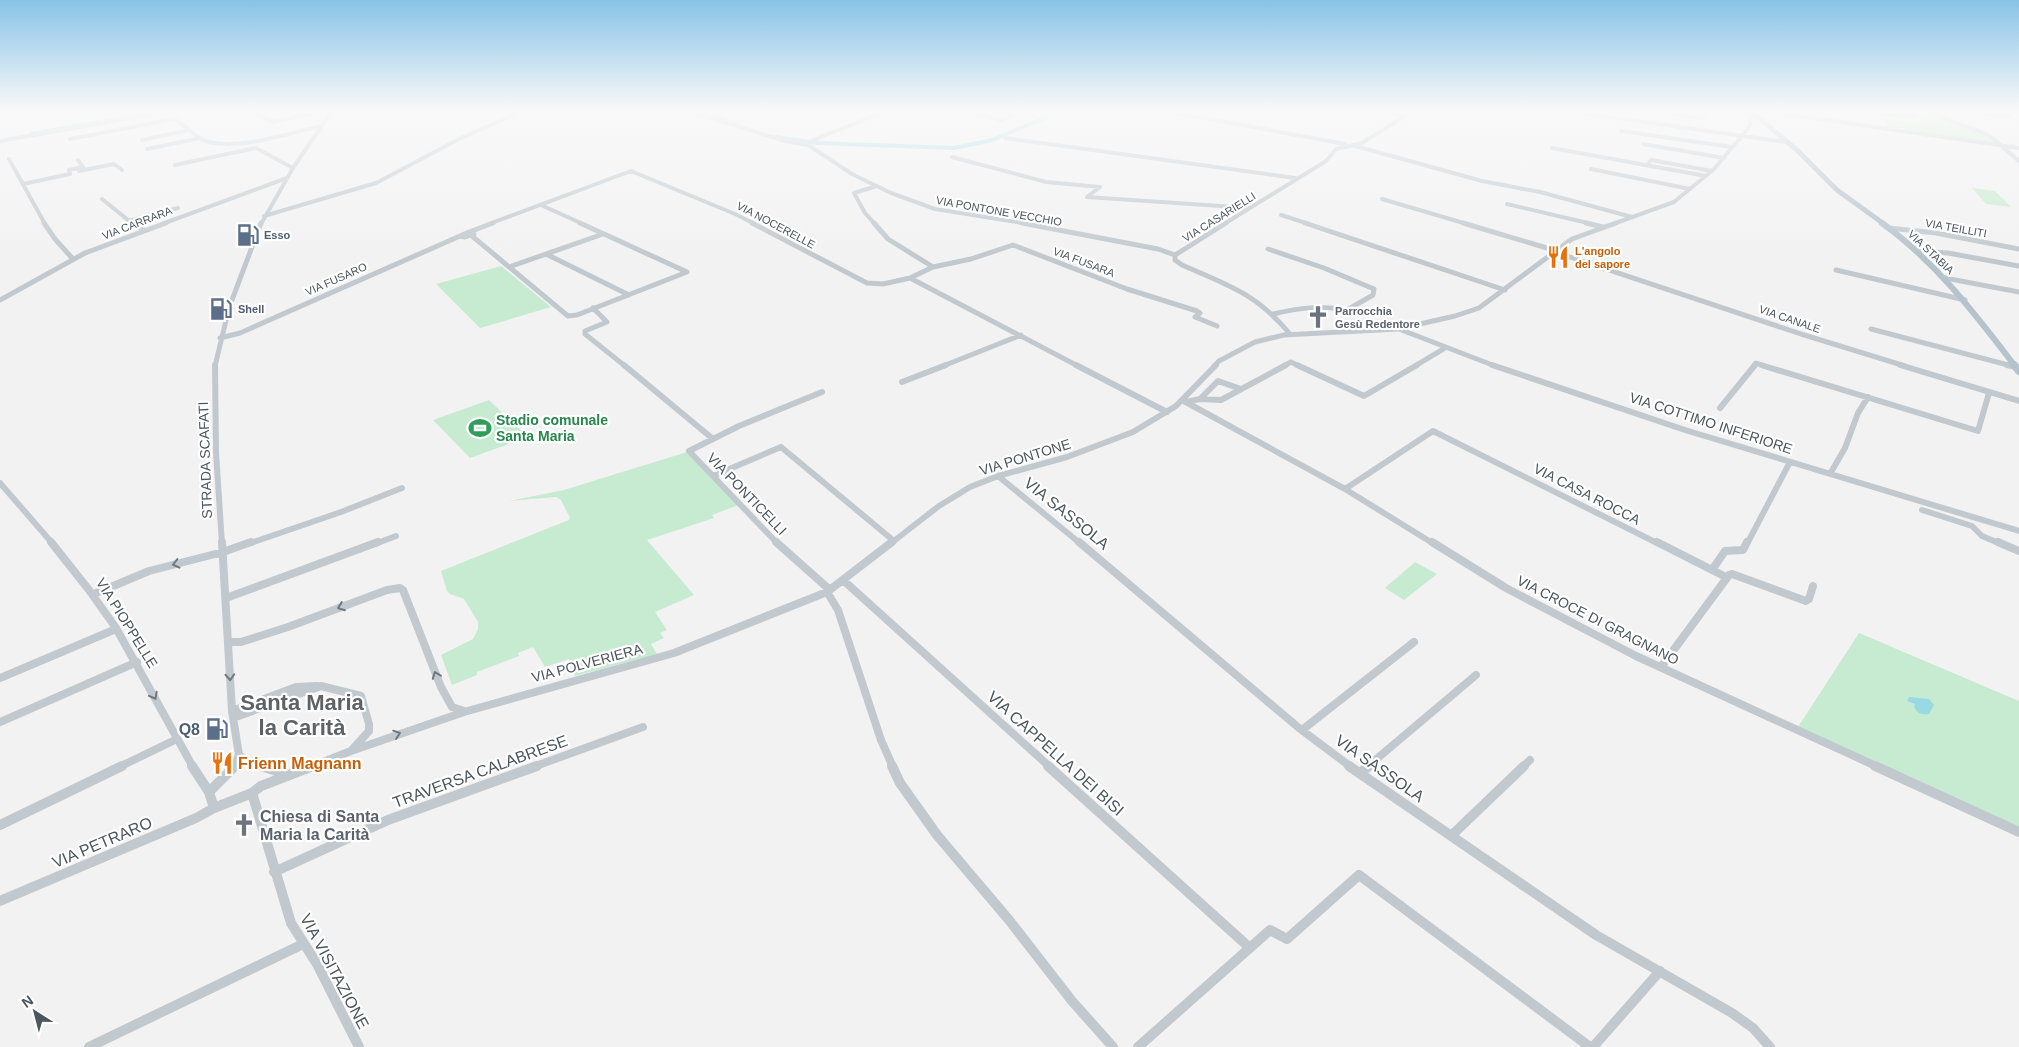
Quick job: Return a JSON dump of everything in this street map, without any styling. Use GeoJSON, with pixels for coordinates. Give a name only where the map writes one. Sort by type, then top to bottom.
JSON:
{"type":"FeatureCollection","features":[{"type":"Feature","properties":{"kind":"main road","name":"VIA STABIA"},"geometry":{"type":"LineString","coordinates":[[1805,160],[1837,190],[1890,228],[1945,278],[1965,300],[2018,369]]}},
{"type":"Feature","properties":{"kind":"street"},"geometry":{"type":"LineString","coordinates":[[9,160],[64,252],[73,259]]}},
{"type":"Feature","properties":{"kind":"street"},"geometry":{"type":"LineString","coordinates":[[71,173],[69,170],[83,166],[78,160]]}},
{"type":"Feature","properties":{"kind":"street"},"geometry":{"type":"LineString","coordinates":[[175,164],[196,160]]}},
{"type":"Feature","properties":{"kind":"street"},"geometry":{"type":"LineString","coordinates":[[276,160],[293,168]]}},
{"type":"Feature","properties":{"kind":"street","name":"STRADA SCAFATI"},"geometry":{"type":"LineString","coordinates":[[239,754],[232,715],[216,452],[215,364],[229,308],[264,216],[299,160]]}},
{"type":"Feature","properties":{"kind":"street"},"geometry":{"type":"LineString","coordinates":[[264,216],[376,183],[419,160]]}},
{"type":"Feature","properties":{"kind":"street","name":"VIA PONTONE VECCHIO"},"geometry":{"type":"LineString","coordinates":[[833,160],[852,174],[934,209],[1001,219],[1129,243],[1158,249],[1175,255]]}},
{"type":"Feature","properties":{"kind":"street"},"geometry":{"type":"LineString","coordinates":[[963,160],[1046,182],[1099,186],[1087,197],[1250,208]]}},
{"type":"Feature","properties":{"kind":"street"},"geometry":{"type":"LineString","coordinates":[[1164,160],[1296,178]]}},
{"type":"Feature","properties":{"kind":"street","name":"VIA CASARIELLI"},"geometry":{"type":"LineString","coordinates":[[1175,255],[1326,160]]}},
{"type":"Feature","properties":{"kind":"street"},"geometry":{"type":"LineString","coordinates":[[1404,160],[1482,181],[1540,192],[1633,217]]}},
{"type":"Feature","properties":{"kind":"street"},"geometry":{"type":"LineString","coordinates":[[1618,160],[1706,176]]}},
{"type":"Feature","properties":{"kind":"street"},"geometry":{"type":"LineString","coordinates":[[1647,165],[1651,160],[1712,171]]}},
{"type":"Feature","properties":{"kind":"street"},"geometry":{"type":"LineString","coordinates":[[1398,329],[1470,312],[1483,306],[1572,239],[1674,202],[1712,171],[1722,160]]}},
{"type":"Feature","properties":{"kind":"street"},"geometry":{"type":"LineString","coordinates":[[23,184],[114,164],[122,170]]}},
{"type":"Feature","properties":{"kind":"street"},"geometry":{"type":"LineString","coordinates":[[1591,169],[1690,189]]}},
{"type":"Feature","properties":{"kind":"street","name":"VIA FUSARO"},"geometry":{"type":"LineString","coordinates":[[220,338],[240,333],[460,236],[470,234],[601,181],[634,172]]}},
{"type":"Feature","properties":{"kind":"street","name":"VIA NOCERELLE"},"geometry":{"type":"LineString","coordinates":[[634,172],[735,214],[867,283],[878,284],[910,278],[933,267]]}},
{"type":"Feature","properties":{"kind":"street","name":"VIA CARRARA"},"geometry":{"type":"LineString","coordinates":[[0,300],[73,259],[144,230],[287,178]]}},
{"type":"Feature","properties":{"kind":"street"},"geometry":{"type":"LineString","coordinates":[[877,186],[856,192],[854,195],[865,213],[888,239],[933,267]]}},
{"type":"Feature","properties":{"kind":"street"},"geometry":{"type":"LineString","coordinates":[[102,199],[136,227],[144,230]]}},
{"type":"Feature","properties":{"kind":"street","name":"VIA CANALE"},"geometry":{"type":"LineString","coordinates":[[1382,199],[1556,252],[1801,334],[2019,401]]}},
{"type":"Feature","properties":{"kind":"street"},"geometry":{"type":"LineString","coordinates":[[1507,204],[1604,227]]}},
{"type":"Feature","properties":{"kind":"street"},"geometry":{"type":"LineString","coordinates":[[470,234],[566,316],[575,316],[687,272],[541,205]]}},
{"type":"Feature","properties":{"kind":"street"},"geometry":{"type":"LineString","coordinates":[[128,221],[178,208]]}},
{"type":"Feature","properties":{"kind":"street"},"geometry":{"type":"LineString","coordinates":[[1281,215],[1505,290]]}},
{"type":"Feature","properties":{"kind":"street","name":"VIA TEILLITI"},"geometry":{"type":"LineString","coordinates":[[1890,228],[1936,233],[2019,249]]}},
{"type":"Feature","properties":{"kind":"street"},"geometry":{"type":"LineString","coordinates":[[510,267],[603,234]]}},
{"type":"Feature","properties":{"kind":"street","name":"VIA FUSARA"},"geometry":{"type":"LineString","coordinates":[[933,267],[971,259],[1013,245],[1128,289],[1197,311],[1200,313],[1195,317],[1217,326]]}},
{"type":"Feature","properties":{"kind":"street"},"geometry":{"type":"LineString","coordinates":[[1268,249],[1324,268],[1374,289],[1372,295],[1347,310],[1327,306],[1302,307],[1273,314]]}},
{"type":"Feature","properties":{"kind":"street"},"geometry":{"type":"LineString","coordinates":[[1917,251],[1948,253],[2019,266]]}},
{"type":"Feature","properties":{"kind":"street"},"geometry":{"type":"LineString","coordinates":[[546,254],[629,295]]}},
{"type":"Feature","properties":{"kind":"street"},"geometry":{"type":"LineString","coordinates":[[1175,255],[1175,260],[1182,265],[1244,293],[1261,303],[1290,334]]}},
{"type":"Feature","properties":{"kind":"street"},"geometry":{"type":"LineString","coordinates":[[1836,270],[1965,300]]}},
{"type":"Feature","properties":{"kind":"street"},"geometry":{"type":"LineString","coordinates":[[910,278],[1167,412]]}},
{"type":"Feature","properties":{"kind":"street"},"geometry":{"type":"LineString","coordinates":[[1945,278],[2019,292]]}},
{"type":"Feature","properties":{"kind":"street"},"geometry":{"type":"LineString","coordinates":[[593,308],[607,322],[585,331],[585,334],[651,386],[713,439]]}},
{"type":"Feature","properties":{"kind":"street","name":"VIA PONTONE"},"geometry":{"type":"LineString","coordinates":[[828,591],[939,506],[970,487],[998,476],[1067,458],[1113,441],[1167,412],[1184,401],[1203,376],[1229,354],[1262,339],[1290,334],[1398,329]]}},
{"type":"Feature","properties":{"kind":"street","name":"VIA COTTIMO INFERIORE"},"geometry":{"type":"LineString","coordinates":[[1398,329],[1445,348],[1685,430],[2019,532]]}},
{"type":"Feature","properties":{"kind":"street"},"geometry":{"type":"LineString","coordinates":[[1871,329],[2018,369]]}},
{"type":"Feature","properties":{"kind":"street"},"geometry":{"type":"LineString","coordinates":[[902,382],[1021,335]]}},
{"type":"Feature","properties":{"kind":"street"},"geometry":{"type":"LineString","coordinates":[[1184,401],[1200,399],[1220,400],[1291,362],[1364,396],[1445,348]]}},
{"type":"Feature","properties":{"kind":"street"},"geometry":{"type":"LineString","coordinates":[[1720,408],[1757,363],[1978,432],[1989,393]]}},
{"type":"Feature","properties":{"kind":"street"},"geometry":{"type":"LineString","coordinates":[[1200,399],[1218,381],[1241,389]]}},
{"type":"Feature","properties":{"kind":"street","name":"VIA PONTICELLI"},"geometry":{"type":"LineString","coordinates":[[822,392],[739,426],[689,451],[778,544],[828,591]]}},
{"type":"Feature","properties":{"kind":"street"},"geometry":{"type":"LineString","coordinates":[[1830,474],[1845,448],[1858,414],[1868,398]]}},
{"type":"Feature","properties":{"kind":"street","name":"VIA CROCE DI GRAGNANO"},"geometry":{"type":"LineString","coordinates":[[1184,401],[1345,489],[1506,588],[1636,656],[2019,832]]}},
{"type":"Feature","properties":{"kind":"street","name":"VIA CASA ROCCA"},"geometry":{"type":"LineString","coordinates":[[1345,489],[1433,431],[1726,577],[1732,574],[1806,601],[1809,599],[1813,586]]}},
{"type":"Feature","properties":{"kind":"street"},"geometry":{"type":"LineString","coordinates":[[713,476],[781,447],[894,541]]}},
{"type":"Feature","properties":{"kind":"street"},"geometry":{"type":"LineString","coordinates":[[1712,570],[1725,551],[1742,550],[1781,482],[1790,462]]}},
{"type":"Feature","properties":{"kind":"street","name":"VIA SASSOLA"},"geometry":{"type":"LineString","coordinates":[[998,476],[1092,552],[1302,730],[1360,773],[1574,920],[1732,1013],[1752,1028],[1770,1047]]}},
{"type":"Feature","properties":{"kind":"street","name":"VIA PIOPPELLE"},"geometry":{"type":"LineString","coordinates":[[0,483],[94,594],[137,662],[177,739],[210,792],[214,808]]}},
{"type":"Feature","properties":{"kind":"street"},"geometry":{"type":"LineString","coordinates":[[94,594],[149,571],[223,552],[340,512],[402,488]]}},
{"type":"Feature","properties":{"kind":"street"},"geometry":{"type":"LineString","coordinates":[[1922,510],[1972,526],[1982,536],[2019,551]]}},
{"type":"Feature","properties":{"kind":"street"},"geometry":{"type":"LineString","coordinates":[[226,598],[396,536]]}},
{"type":"Feature","properties":{"kind":"street"},"geometry":{"type":"LineString","coordinates":[[1661,667],[1726,577]]}},
{"type":"Feature","properties":{"kind":"street","name":"VIA CAPPELLA DEI BISI"},"geometry":{"type":"LineString","coordinates":[[843,580],[1250,948]]}},
{"type":"Feature","properties":{"kind":"street"},"geometry":{"type":"LineString","coordinates":[[228,642],[241,642],[288,627],[387,590],[400,588],[403,590],[441,687],[452,707],[464,712]]}},
{"type":"Feature","properties":{"kind":"street"},"geometry":{"type":"LineString","coordinates":[[828,591],[838,610],[881,740],[900,783],[937,835],[1009,920],[1072,1001],[1113,1047]]}},
{"type":"Feature","properties":{"kind":"street","name":"VIA POLVERIERA"},"geometry":{"type":"LineString","coordinates":[[289,775],[444,718],[667,655],[828,591]]}},
{"type":"Feature","properties":{"kind":"street"},"geometry":{"type":"LineString","coordinates":[[0,678],[116,629]]}},
{"type":"Feature","properties":{"kind":"street"},"geometry":{"type":"LineString","coordinates":[[1302,730],[1414,642]]}},
{"type":"Feature","properties":{"kind":"street"},"geometry":{"type":"LineString","coordinates":[[0,722],[137,662]]}},
{"type":"Feature","properties":{"kind":"street"},"geometry":{"type":"LineString","coordinates":[[1360,773],[1476,675]]}},
{"type":"Feature","properties":{"kind":"street"},"geometry":{"type":"LineString","coordinates":[[232,715],[321,686],[352,692],[361,696],[370,724],[369,731],[351,751]]}},
{"type":"Feature","properties":{"kind":"street"},"geometry":{"type":"LineString","coordinates":[[444,718],[452,707]]}},
{"type":"Feature","properties":{"kind":"street","name":"TRAVERSA CALABRESE"},"geometry":{"type":"LineString","coordinates":[[274,872],[388,820],[642,727]]}},
{"type":"Feature","properties":{"kind":"street"},"geometry":{"type":"LineString","coordinates":[[0,825],[177,739]]}},
{"type":"Feature","properties":{"kind":"street"},"geometry":{"type":"LineString","coordinates":[[210,792],[232,770],[237,763],[239,754],[250,762],[289,775]]}},
{"type":"Feature","properties":{"kind":"street"},"geometry":{"type":"LineString","coordinates":[[1452,835],[1530,760]]}},
{"type":"Feature","properties":{"kind":"street","name":"VIA PETRARO"},"geometry":{"type":"LineString","coordinates":[[0,901],[196,818],[214,808],[252,793],[261,786],[289,775]]}},
{"type":"Feature","properties":{"kind":"street","name":"VIA VISITAZIONE"},"geometry":{"type":"LineString","coordinates":[[252,793],[274,872],[291,923],[317,964],[359,1047]]}},
{"type":"Feature","properties":{"kind":"street"},"geometry":{"type":"LineString","coordinates":[[1138,1047],[1270,930],[1287,939],[1359,875],[1592,1047],[1660,971]]}},
{"type":"Feature","properties":{"kind":"street"},"geometry":{"type":"LineString","coordinates":[[89,1047],[303,944]]}},
{"type":"Feature","properties":{"kind":"green space"},"geometry":{"type":"Polygon","coordinates":[[[1972,188],[1995,191],[2011,207],[1986,204],[1972,188]]]}},
{"type":"Feature","properties":{"kind":"green space"},"geometry":{"type":"Polygon","coordinates":[[[501,266],[551,307],[480,328],[436,284],[501,266]]]}},
{"type":"Feature","properties":{"kind":"green space","name":"Stadio comunale Santa Maria"},"geometry":{"type":"Polygon","coordinates":[[[489,400],[528,437],[470,458],[433,420],[489,400]]]}},
{"type":"Feature","properties":{"kind":"green space"},"geometry":{"type":"Polygon","coordinates":[[[687,452],[739,505],[712,515],[714,518],[647,540],[694,595],[655,612],[667,630],[660,633],[664,638],[651,644],[657,654],[575,676],[569,659],[545,667],[533,647],[518,653],[519,656],[477,672],[477,675],[452,685],[441,655],[473,639],[478,629],[478,622],[464,599],[447,591],[441,571],[570,518],[561,500],[556,497],[509,501],[564,490],[687,452]]]}},
{"type":"Feature","properties":{"kind":"green space"},"geometry":{"type":"Polygon","coordinates":[[[1415,562],[1437,574],[1404,600],[1385,588],[1415,562]]]}},
{"type":"Feature","properties":{"kind":"green space"},"geometry":{"type":"Polygon","coordinates":[[[1859,633],[2019,701],[2019,827],[1798,727],[1859,633]]]}},
{"type":"Feature","properties":{"kind":"water"},"geometry":{"type":"Polygon","coordinates":[[[1909,697],[1929,699],[1934,705],[1929,714],[1919,713],[1914,707],[1915,704],[1907,701],[1909,697]]]}},
{"type":"Feature","properties":{"kind":"place","name":"Esso"},"geometry":{"type":"Point","coordinates":[248,235]}},
{"type":"Feature","properties":{"kind":"place","name":"L'angolo del sapore"},"geometry":{"type":"Point","coordinates":[1558,257]}},
{"type":"Feature","properties":{"kind":"place","name":"Shell"},"geometry":{"type":"Point","coordinates":[221,309]}},
{"type":"Feature","properties":{"kind":"place","name":"Parrocchia Gesù Redentore"},"geometry":{"type":"Point","coordinates":[1318,317]}},
{"type":"Feature","properties":{"kind":"place","name":"Stadio comunale Santa Maria"},"geometry":{"type":"Point","coordinates":[480,428]}},
{"type":"Feature","properties":{"kind":"place","name":"Q8"},"geometry":{"type":"Point","coordinates":[217,729]}},
{"type":"Feature","properties":{"kind":"place","name":"Frienn Magnann"},"geometry":{"type":"Point","coordinates":[222,763]}},
{"type":"Feature","properties":{"kind":"place","name":"Chiesa di Santa Maria la Carità"},"geometry":{"type":"Point","coordinates":[244,825]}},
{"type":"Feature","properties":{"kind":"district","name":"Santa Maria la Carità"},"geometry":{"type":"Point","coordinates":[302,714]}}]}
